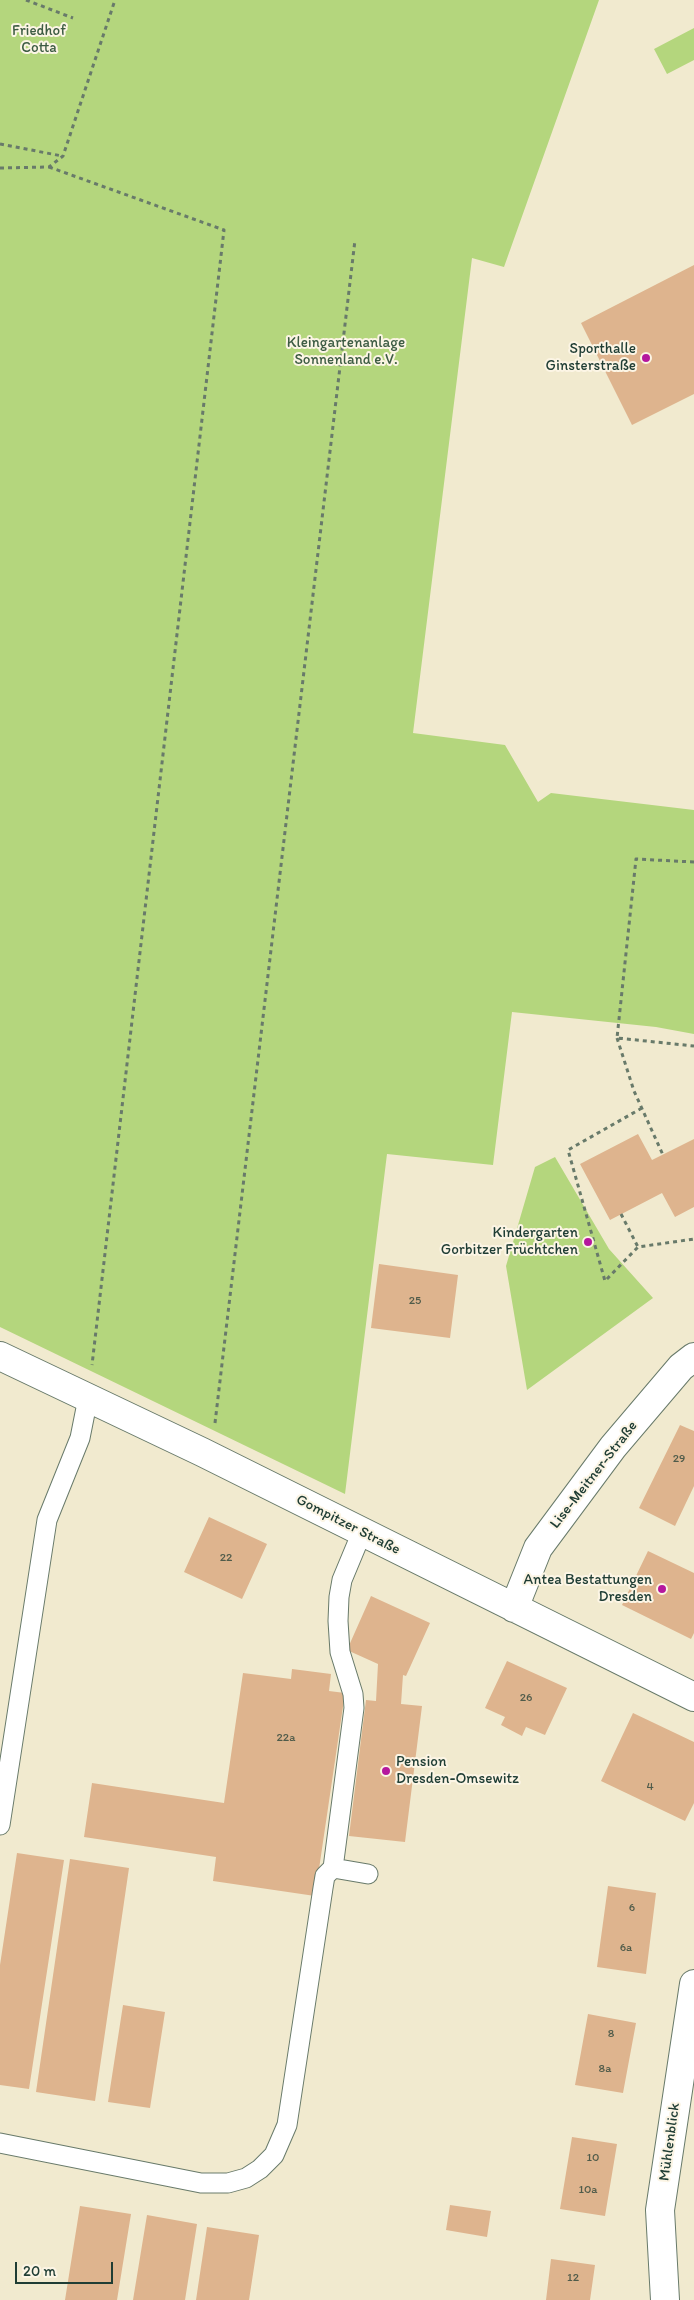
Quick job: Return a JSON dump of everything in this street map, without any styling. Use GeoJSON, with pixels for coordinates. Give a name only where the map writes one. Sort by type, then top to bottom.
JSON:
{"type":"FeatureCollection","features":[{"type":"Feature","properties":{"kind":"street","name":"Gompitzer Straße"},"geometry":{"type":"LineString","coordinates":[[0,1356],[362,1532],[694,1697]]}},
{"type":"Feature","properties":{"kind":"street","name":"Lise-Meitner-Straße"},"geometry":{"type":"LineString","coordinates":[[514,1608],[538,1548],[613,1447],[694,1356]]}},
{"type":"Feature","properties":{"kind":"street","name":"Mühlenblick"},"geometry":{"type":"LineString","coordinates":[[665,2300],[660,2210],[694,1984]]}},
{"type":"Feature","properties":{"kind":"lane"},"geometry":{"type":"LineString","coordinates":[[0,1825],[47,1520],[80,1438],[88,1398]]}},
{"type":"Feature","properties":{"kind":"lane"},"geometry":{"type":"LineString","coordinates":[[0,2143],[201,2183],[228,2183],[246,2178],[260,2169],[274,2155],[287,2125],[325,1876],[333,1868],[354,1708],[353,1694],[340,1652],[339,1597],[342,1580],[362,1532]]}},
{"type":"Feature","properties":{"kind":"lane"},"geometry":{"type":"LineString","coordinates":[[333,1868],[368,1874]]}},
{"type":"Feature","properties":{"kind":"path"},"geometry":{"type":"LineString","coordinates":[[26,0],[72,18]]}},
{"type":"Feature","properties":{"kind":"path"},"geometry":{"type":"LineString","coordinates":[[50,167],[63,156],[115,0]]}},
{"type":"Feature","properties":{"kind":"path"},"geometry":{"type":"LineString","coordinates":[[0,144],[63,156]]}},
{"type":"Feature","properties":{"kind":"path"},"geometry":{"type":"LineString","coordinates":[[0,168],[50,167],[224,230],[88,1398]]}},
{"type":"Feature","properties":{"kind":"path"},"geometry":{"type":"LineString","coordinates":[[215,1423],[355,240]]}},
{"type":"Feature","properties":{"kind":"path"},"geometry":{"type":"LineString","coordinates":[[662,1155],[642,1108],[617,1038],[636,859],[694,862]]}},
{"type":"Feature","properties":{"kind":"path"},"geometry":{"type":"LineString","coordinates":[[617,1038],[694,1046]]}},
{"type":"Feature","properties":{"kind":"path"},"geometry":{"type":"LineString","coordinates":[[642,1108],[568,1150],[605,1281],[638,1246],[694,1239]]}},
{"type":"Feature","properties":{"kind":"path"},"geometry":{"type":"LineString","coordinates":[[621,1214],[638,1246]]}},
{"type":"Feature","properties":{"kind":"green space"},"geometry":{"type":"Polygon","coordinates":[[[0,0],[599,0],[504,267],[472,258],[413,733],[505,745],[538,802],[551,793],[694,810],[694,1034],[656,1027],[512,1012],[493,1165],[387,1154],[345,1494],[0,1327],[0,0]]]}},
{"type":"Feature","properties":{"kind":"green space"},"geometry":{"type":"Polygon","coordinates":[[[694,28],[694,60],[667,74],[654,49],[694,28]]]}},
{"type":"Feature","properties":{"kind":"green space"},"geometry":{"type":"Polygon","coordinates":[[[555,1157],[609,1249],[653,1298],[527,1390],[506,1266],[535,1167],[555,1157]]]}},
{"type":"Feature","properties":{"kind":"building","name":"Sporthalle Ginsterstraße"},"geometry":{"type":"Polygon","coordinates":[[[694,265],[694,394],[632,425],[581,323],[694,265]]]}},
{"type":"Feature","properties":{"kind":"building"},"geometry":{"type":"Polygon","coordinates":[[[638,1134],[652,1160],[694,1139],[694,1207],[675,1217],[662,1193],[610,1220],[580,1164],[638,1134]]]}},
{"type":"Feature","properties":{"kind":"building"},"geometry":{"type":"Polygon","coordinates":[[[379,1264],[458,1275],[450,1338],[371,1328],[379,1264]]]}},
{"type":"Feature","properties":{"kind":"building"},"geometry":{"type":"Polygon","coordinates":[[[680,1425],[694,1431],[694,1486],[675,1526],[639,1508],[680,1425]]]}},
{"type":"Feature","properties":{"kind":"building"},"geometry":{"type":"Polygon","coordinates":[[[209,1517],[267,1544],[242,1599],[184,1572],[209,1517]]]}},
{"type":"Feature","properties":{"kind":"building","name":"Antea Bestattungen Dresden"},"geometry":{"type":"Polygon","coordinates":[[[648,1551],[694,1573],[694,1633],[691,1639],[622,1605],[648,1551]]]}},
{"type":"Feature","properties":{"kind":"building","name":"Pension Dresden-Omsewitz"},"geometry":{"type":"Polygon","coordinates":[[[371,1596],[430,1623],[406,1676],[403,1675],[401,1704],[422,1706],[405,1842],[349,1836],[366,1700],[376,1701],[378,1664],[347,1650],[371,1596]]]}},
{"type":"Feature","properties":{"kind":"building"},"geometry":{"type":"Polygon","coordinates":[[[507,1661],[567,1688],[545,1735],[526,1727],[522,1736],[501,1725],[505,1717],[485,1708],[507,1661]]]}},
{"type":"Feature","properties":{"kind":"building"},"geometry":{"type":"Polygon","coordinates":[[[292,1669],[331,1674],[329,1691],[345,1693],[315,1896],[213,1881],[216,1857],[84,1837],[92,1783],[224,1803],[243,1673],[291,1679],[292,1669]]]}},
{"type":"Feature","properties":{"kind":"building"},"geometry":{"type":"Polygon","coordinates":[[[633,1713],[694,1742],[694,1803],[685,1821],[601,1781],[633,1713]]]}},
{"type":"Feature","properties":{"kind":"building"},"geometry":{"type":"Polygon","coordinates":[[[17,1853],[64,1860],[29,2089],[0,2085],[0,1965],[17,1853]]]}},
{"type":"Feature","properties":{"kind":"building"},"geometry":{"type":"Polygon","coordinates":[[[70,1859],[129,1868],[95,2101],[36,2092],[70,1859]]]}},
{"type":"Feature","properties":{"kind":"building"},"geometry":{"type":"Polygon","coordinates":[[[608,1886],[656,1893],[646,1974],[597,1967],[608,1886]]]}},
{"type":"Feature","properties":{"kind":"building"},"geometry":{"type":"Polygon","coordinates":[[[123,2005],[165,2012],[150,2108],[108,2102],[123,2005]]]}},
{"type":"Feature","properties":{"kind":"building"},"geometry":{"type":"Polygon","coordinates":[[[588,2014],[636,2023],[623,2093],[575,2085],[588,2014]]]}},
{"type":"Feature","properties":{"kind":"building"},"geometry":{"type":"Polygon","coordinates":[[[572,2137],[617,2144],[605,2216],[560,2209],[572,2137]]]}},
{"type":"Feature","properties":{"kind":"building"},"geometry":{"type":"Polygon","coordinates":[[[450,2205],[491,2211],[487,2237],[446,2230],[450,2205]]]}},
{"type":"Feature","properties":{"kind":"building"},"geometry":{"type":"Polygon","coordinates":[[[80,2206],[131,2214],[117,2300],[65,2300],[80,2206]]]}},
{"type":"Feature","properties":{"kind":"building"},"geometry":{"type":"Polygon","coordinates":[[[147,2215],[197,2224],[185,2300],[133,2300],[147,2215]]]}},
{"type":"Feature","properties":{"kind":"building"},"geometry":{"type":"Polygon","coordinates":[[[207,2227],[259,2235],[249,2300],[196,2300],[207,2227]]]}},
{"type":"Feature","properties":{"kind":"building"},"geometry":{"type":"Polygon","coordinates":[[[551,2259],[595,2265],[590,2300],[546,2300],[551,2259]]]}},
{"type":"Feature","properties":{"kind":"place","name":"Sporthalle Ginsterstraße"},"geometry":{"type":"Point","coordinates":[646,358]}},
{"type":"Feature","properties":{"kind":"place","name":"Kindergarten Gorbitzer Früchtchen"},"geometry":{"type":"Point","coordinates":[588,1242]}},
{"type":"Feature","properties":{"kind":"place","name":"Antea Bestattungen Dresden"},"geometry":{"type":"Point","coordinates":[662,1589]}},
{"type":"Feature","properties":{"kind":"place","name":"Pension Dresden-Omsewitz"},"geometry":{"type":"Point","coordinates":[386,1771]}},
{"type":"Feature","properties":{"kind":"park label","name":"Friedhof Cotta"},"geometry":{"type":"Point","coordinates":[39,40]}},
{"type":"Feature","properties":{"kind":"park label","name":"Kleingartenanlage Sonnenland e.V."},"geometry":{"type":"Point","coordinates":[346,352]}}]}
